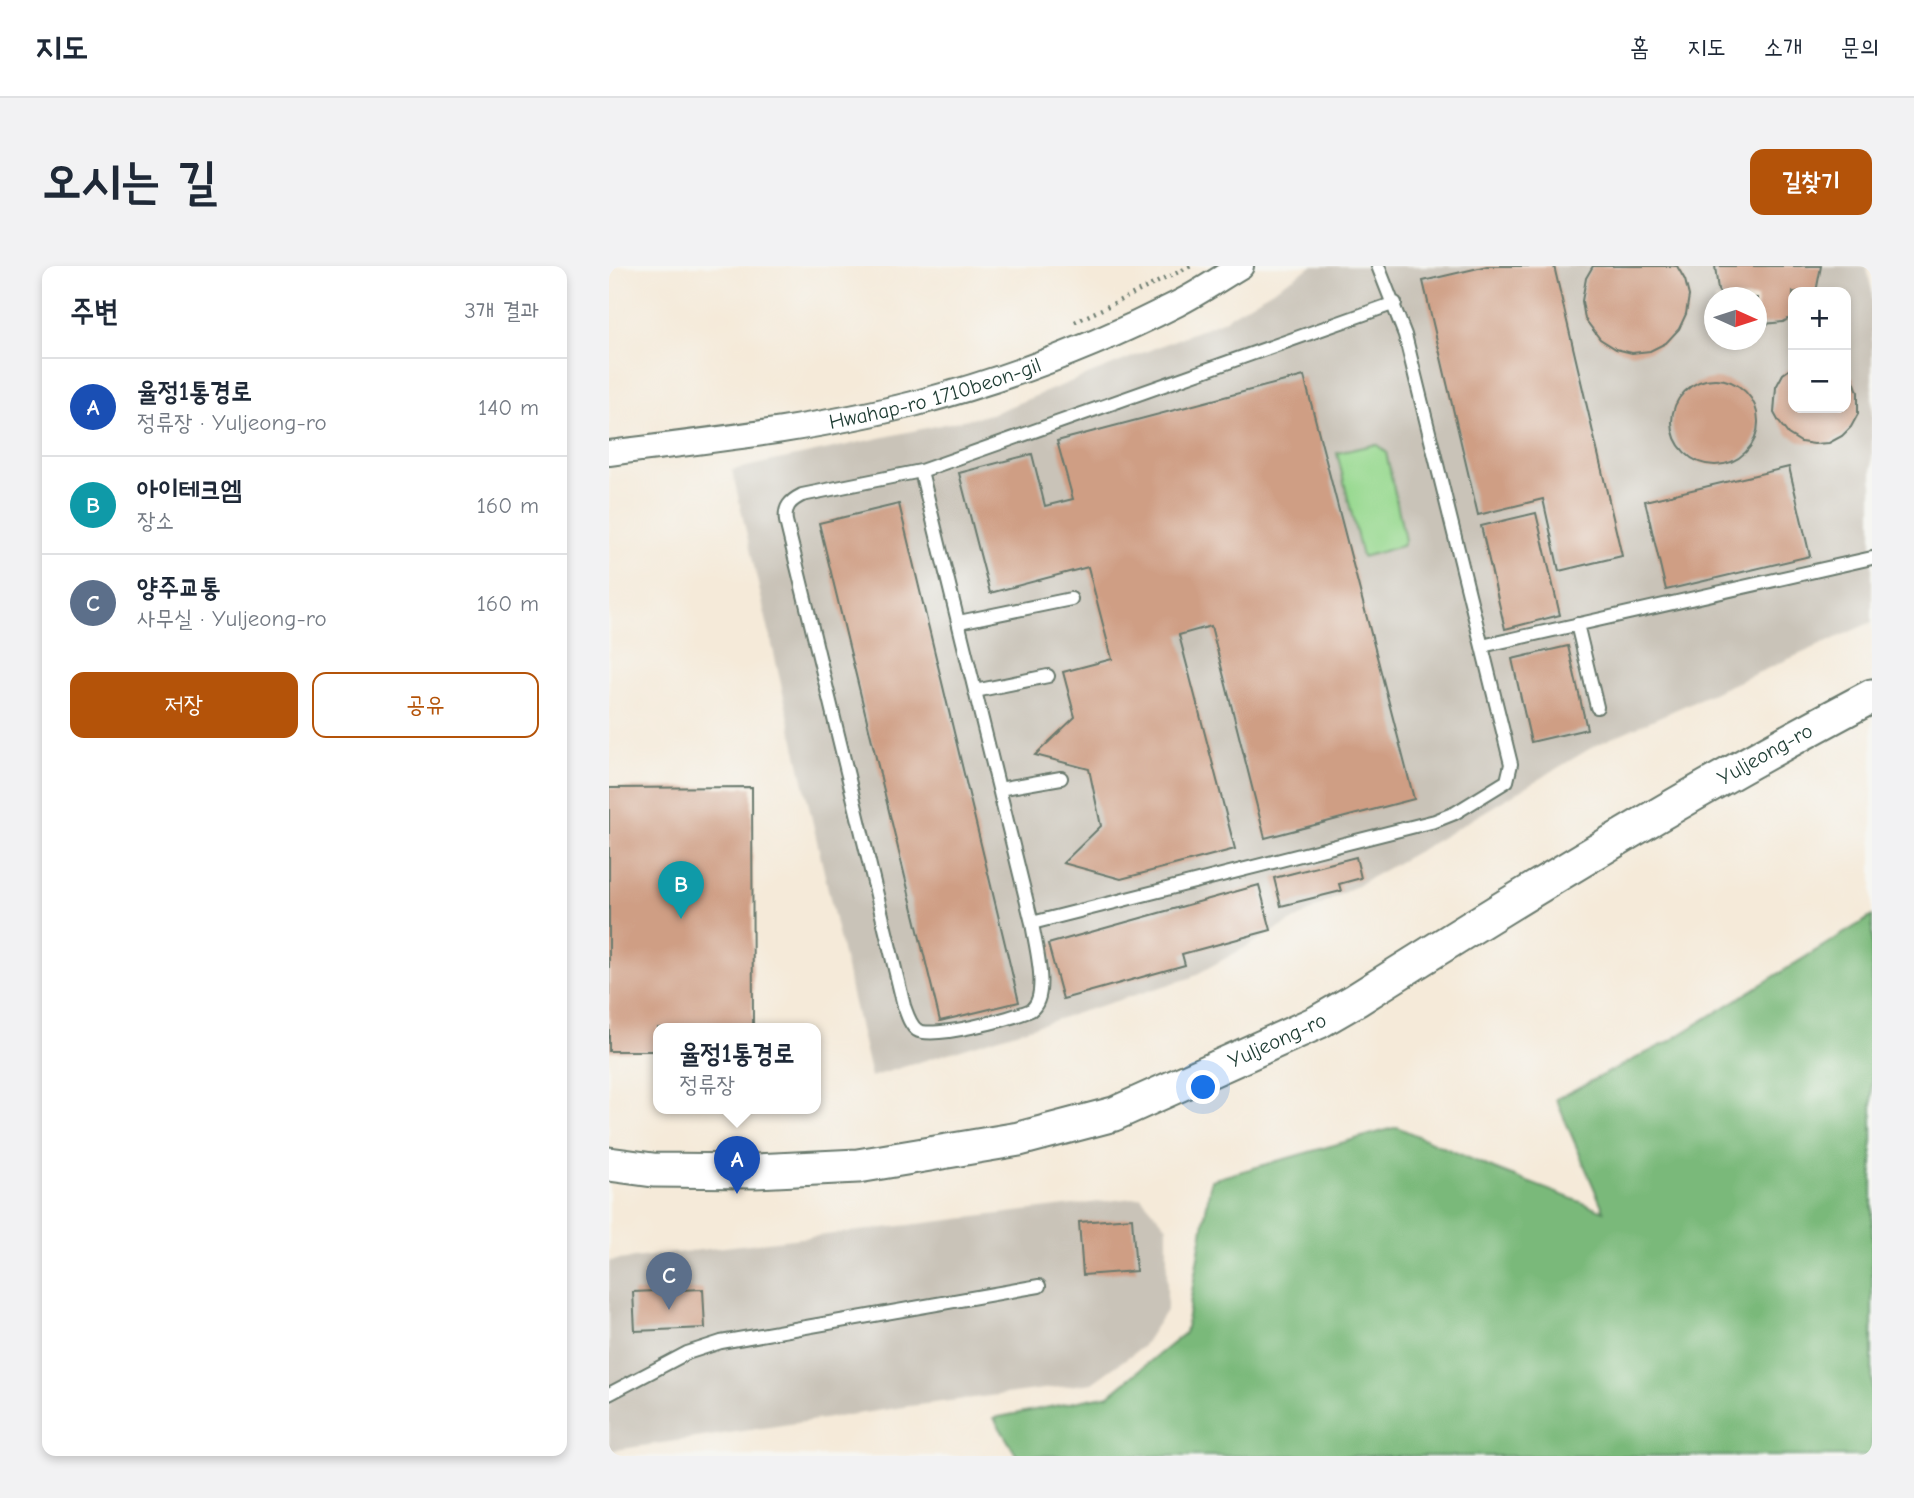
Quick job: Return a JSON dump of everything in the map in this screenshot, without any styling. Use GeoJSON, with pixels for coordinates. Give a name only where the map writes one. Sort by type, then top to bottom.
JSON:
{"type":"FeatureCollection","features":[{"type":"Feature","properties":{"kind":"main road","name":"Yuljeong-ro"},"geometry":{"type":"LineString","coordinates":[[609,1164],[653,1170],[755,1171],[858,1166],[1019,1139],[1114,1114],[1328,1017],[1625,834],[1765,752],[1872,696]]}},
{"type":"Feature","properties":{"kind":"street","name":"Hwahap-ro 1710beon-gil"},"geometry":{"type":"LineString","coordinates":[[609,453],[811,425],[913,404],[1009,376],[1086,346],[1179,303],[1241,266]]}},
{"type":"Feature","properties":{"kind":"lane"},"geometry":{"type":"LineString","coordinates":[[1032,923],[1435,821],[1455,813],[1501,786],[1510,774],[1511,764],[1405,335],[1395,303],[1378,266]]}},
{"type":"Feature","properties":{"kind":"lane"},"geometry":{"type":"LineString","coordinates":[[921,471],[1032,923],[1041,985],[1037,1006],[1023,1014],[945,1033],[924,1033],[916,1030],[909,1021],[904,1006],[785,514],[791,501],[801,495],[921,471],[1395,303]]}},
{"type":"Feature","properties":{"kind":"lane"},"geometry":{"type":"LineString","coordinates":[[1482,646],[1872,558]]}},
{"type":"Feature","properties":{"kind":"lane"},"geometry":{"type":"LineString","coordinates":[[959,622],[1071,599]]}},
{"type":"Feature","properties":{"kind":"lane"},"geometry":{"type":"LineString","coordinates":[[1577,624],[1597,706]]}},
{"type":"Feature","properties":{"kind":"lane"},"geometry":{"type":"LineString","coordinates":[[975,691],[1048,676]]}},
{"type":"Feature","properties":{"kind":"lane"},"geometry":{"type":"LineString","coordinates":[[999,789],[1061,778]]}},
{"type":"Feature","properties":{"kind":"lane"},"geometry":{"type":"LineString","coordinates":[[609,1394],[687,1353],[721,1342],[1039,1286]]}},
{"type":"Feature","properties":{"kind":"path"},"geometry":{"type":"LineString","coordinates":[[1067,326],[1191,266]]}},
{"type":"Feature","properties":{"kind":"shaded area"},"geometry":{"type":"Polygon","coordinates":[[[1312,266],[1866,266],[1872,291],[1872,622],[1596,745],[1424,848],[1190,978],[871,1077],[732,470],[991,414],[1222,321],[1312,266]]]}},
{"type":"Feature","properties":{"kind":"shaded area"},"geometry":{"type":"Polygon","coordinates":[[[1141,1197],[1167,1227],[1167,1309],[1142,1347],[1092,1383],[910,1406],[609,1451],[609,1261],[1141,1197]]]}},
{"type":"Feature","properties":{"kind":"green space"},"geometry":{"type":"Polygon","coordinates":[[[1377,445],[1386,452],[1405,540],[1402,546],[1362,557],[1337,453],[1377,445]]]}},
{"type":"Feature","properties":{"kind":"green space"},"geometry":{"type":"Polygon","coordinates":[[[1872,916],[1872,1456],[1017,1456],[994,1418],[1109,1395],[1185,1333],[1211,1180],[1397,1127],[1494,1169],[1604,1211],[1556,1099],[1668,1042],[1872,916]]]}},
{"type":"Feature","properties":{"kind":"building"},"geometry":{"type":"Polygon","coordinates":[[[1487,266],[1554,266],[1622,556],[1559,571],[1543,499],[1478,515],[1423,281],[1487,266]]]}},
{"type":"Feature","properties":{"kind":"building"},"geometry":{"type":"Polygon","coordinates":[[[1593,266],[1677,266],[1685,280],[1689,296],[1686,314],[1679,329],[1666,343],[1650,351],[1632,353],[1616,349],[1600,339],[1585,319],[1582,301],[1586,278],[1593,266]]]}},
{"type":"Feature","properties":{"kind":"building"},"geometry":{"type":"Polygon","coordinates":[[[1715,266],[1821,266],[1817,287],[1788,287],[1788,319],[1783,322],[1767,324],[1767,287],[1718,287],[1715,266]]]}},
{"type":"Feature","properties":{"kind":"building"},"geometry":{"type":"Polygon","coordinates":[[[1788,370],[1788,413],[1851,413],[1851,376],[1858,392],[1858,414],[1851,427],[1829,443],[1801,442],[1788,434],[1774,413],[1776,387],[1788,370]]]}},
{"type":"Feature","properties":{"kind":"building"},"geometry":{"type":"Polygon","coordinates":[[[1304,376],[1414,799],[1265,838],[1211,626],[1179,635],[1235,849],[1121,879],[1063,863],[1101,826],[1089,769],[1035,755],[1075,717],[1063,672],[1112,659],[1088,567],[990,593],[959,473],[1032,454],[1045,506],[1073,499],[1057,441],[1304,376]]]}},
{"type":"Feature","properties":{"kind":"building"},"geometry":{"type":"Polygon","coordinates":[[[1715,379],[1731,383],[1745,392],[1754,406],[1758,422],[1754,438],[1745,452],[1731,461],[1715,465],[1699,461],[1685,452],[1676,438],[1672,422],[1676,406],[1685,392],[1699,383],[1715,379]]]}},
{"type":"Feature","properties":{"kind":"building"},"geometry":{"type":"Polygon","coordinates":[[[1789,467],[1810,556],[1666,590],[1645,501],[1789,467]]]}},
{"type":"Feature","properties":{"kind":"building"},"geometry":{"type":"Polygon","coordinates":[[[899,504],[1019,1002],[940,1021],[819,523],[899,504]]]}},
{"type":"Feature","properties":{"kind":"building"},"geometry":{"type":"Polygon","coordinates":[[[1536,513],[1560,615],[1505,629],[1481,526],[1536,513]]]}},
{"type":"Feature","properties":{"kind":"building"},"geometry":{"type":"Polygon","coordinates":[[[1568,646],[1587,729],[1531,742],[1512,659],[1568,646]]]}},
{"type":"Feature","properties":{"kind":"building"},"geometry":{"type":"Polygon","coordinates":[[[752,787],[753,1023],[653,1023],[653,1051],[609,1051],[609,788],[752,787]]]}},
{"type":"Feature","properties":{"kind":"building"},"geometry":{"type":"Polygon","coordinates":[[[1356,857],[1361,878],[1339,884],[1341,891],[1281,906],[1274,878],[1356,857]]]}},
{"type":"Feature","properties":{"kind":"building"},"geometry":{"type":"Polygon","coordinates":[[[1259,885],[1271,930],[1182,954],[1185,965],[1063,999],[1048,944],[1259,885]]]}},
{"type":"Feature","properties":{"kind":"building"},"geometry":{"type":"Polygon","coordinates":[[[1132,1218],[1136,1271],[1083,1275],[1079,1222],[1132,1218]]]}},
{"type":"Feature","properties":{"kind":"building"},"geometry":{"type":"Polygon","coordinates":[[[703,1289],[705,1328],[635,1331],[633,1292],[703,1289]]]}},
{"type":"Feature","properties":{"kind":"place","name":"아이테크엠"},"geometry":{"type":"Point","coordinates":[681,919]}},
{"type":"Feature","properties":{"kind":"place","name":"율정1통경로"},"geometry":{"type":"Point","coordinates":[737,1194]}},
{"type":"Feature","properties":{"kind":"place","name":"양주교통"},"geometry":{"type":"Point","coordinates":[669,1310]}}]}
